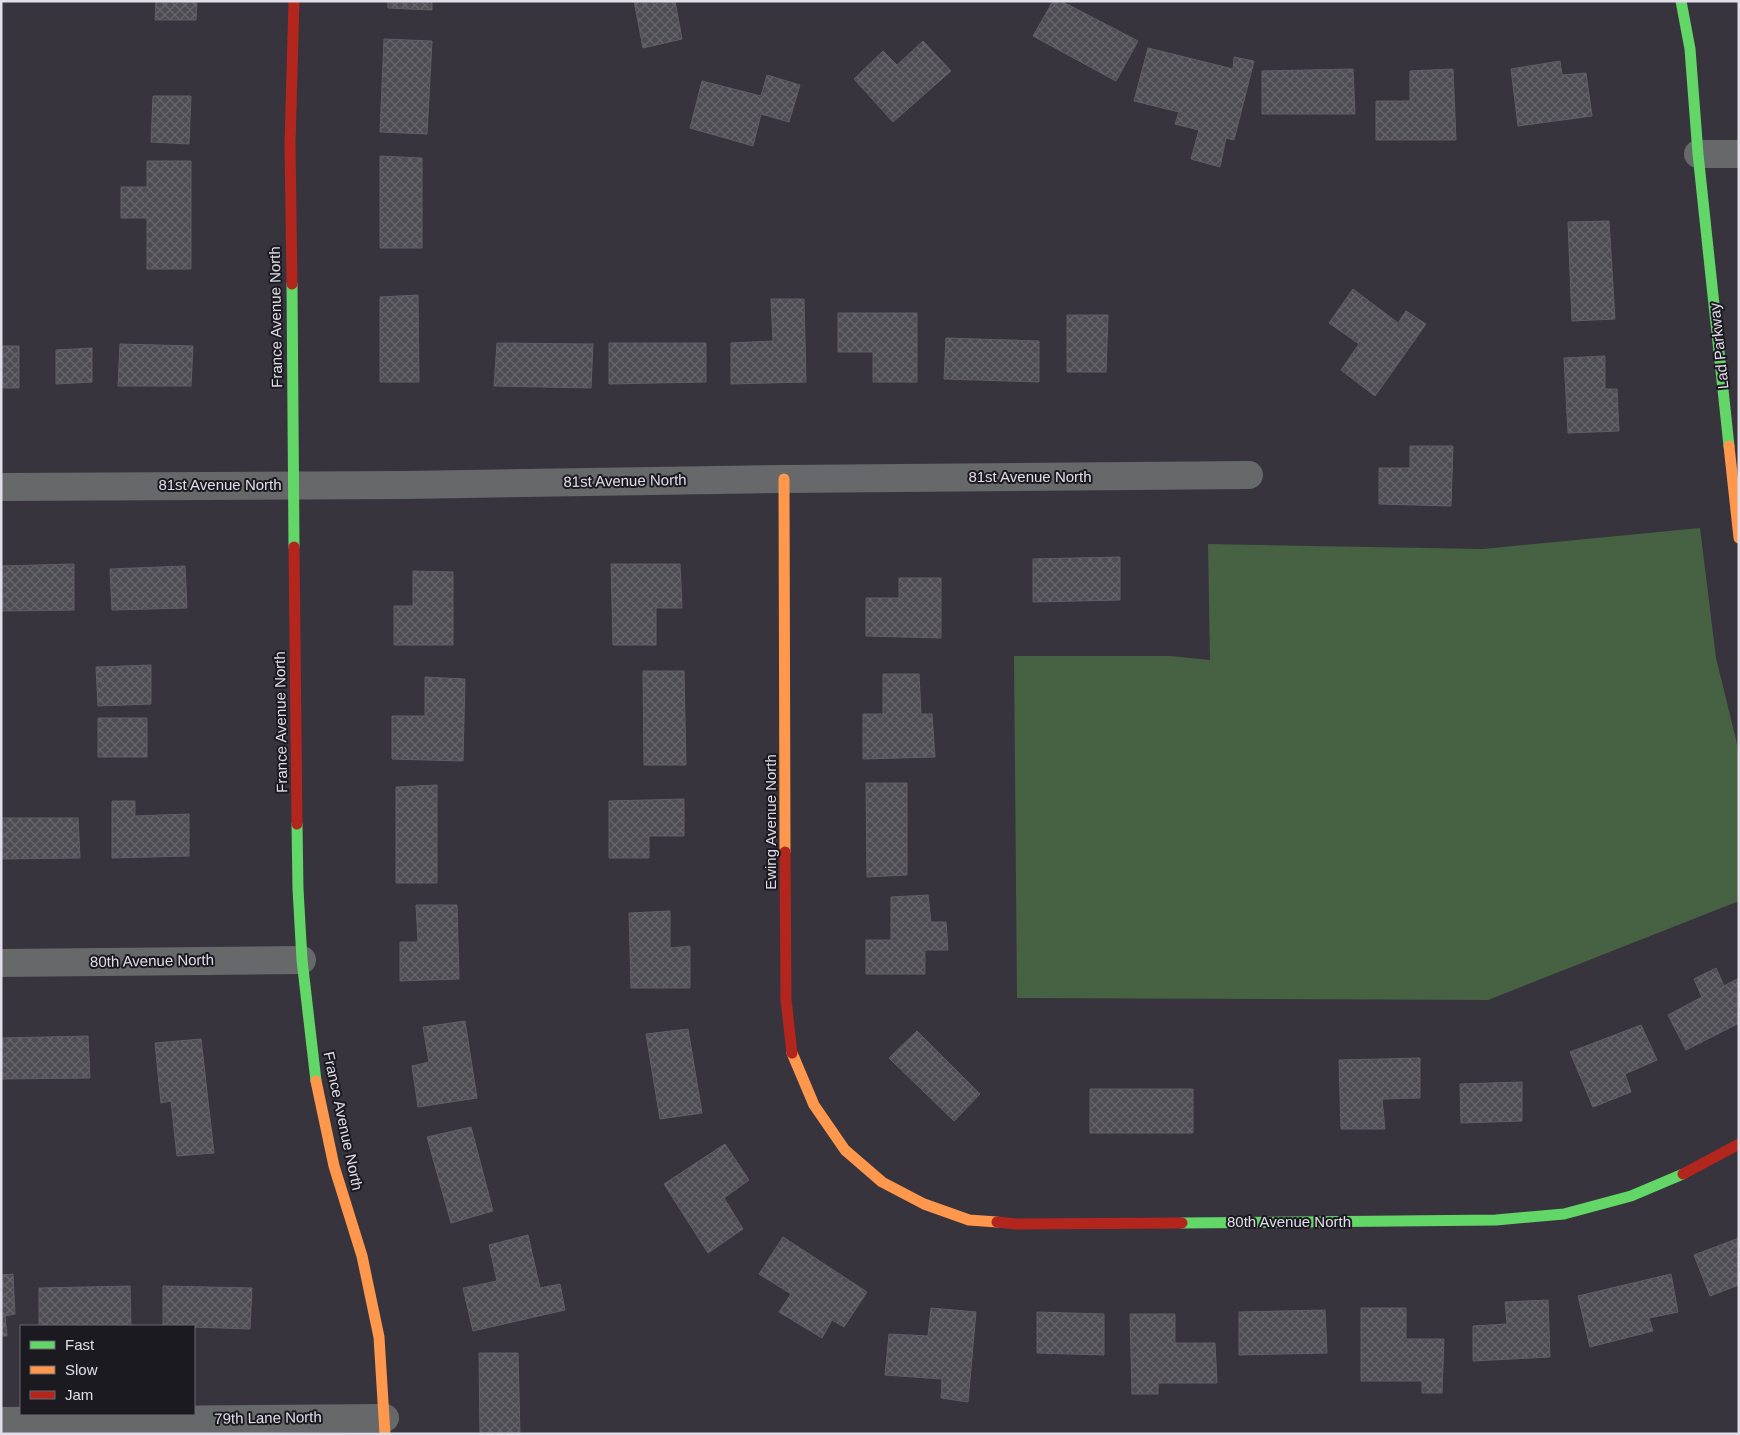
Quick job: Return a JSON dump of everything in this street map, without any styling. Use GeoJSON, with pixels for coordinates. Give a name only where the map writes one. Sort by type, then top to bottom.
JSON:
{"type":"FeatureCollection","features":[{"type":"Feature","properties":{"kind":"street","name":"France Avenue North"},"geometry":{"type":"LineString","coordinates":[[294,1],[290,144],[292,485],[298,889],[302,960],[315,1075],[334,1166],[362,1256],[379,1337],[385,1426]]}},
{"type":"Feature","properties":{"kind":"street","name":"Lad Parkway"},"geometry":{"type":"LineString","coordinates":[[1681,1],[1690,49],[1698,154],[1739,538]]}},
{"type":"Feature","properties":{"kind":"street"},"geometry":{"type":"LineString","coordinates":[[1698,154],[1739,154]]}},
{"type":"Feature","properties":{"kind":"street","name":"81st Avenue North"},"geometry":{"type":"LineString","coordinates":[[1,487],[425,485],[784,479],[1249,475]]}},
{"type":"Feature","properties":{"kind":"street","name":"Ewing Avenue North"},"geometry":{"type":"LineString","coordinates":[[784,479],[786,1000],[792,1055],[814,1105],[845,1150]]}},
{"type":"Feature","properties":{"kind":"street","name":"80th Avenue North"},"geometry":{"type":"LineString","coordinates":[[1,963],[302,960]]}},
{"type":"Feature","properties":{"kind":"street","name":"80th Avenue North"},"geometry":{"type":"LineString","coordinates":[[845,1150],[882,1182],[924,1204],[968,1220],[1016,1224],[1496,1220],[1564,1214],[1631,1196],[1693,1170],[1739,1144]]}},
{"type":"Feature","properties":{"kind":"street","name":"79th Lane North"},"geometry":{"type":"LineString","coordinates":[[1,1421],[385,1426]]}},
{"type":"Feature","properties":{"kind":"green space"},"geometry":{"type":"Polygon","coordinates":[[[1700,528],[1716,658],[1739,752],[1739,901],[1488,1000],[1017,998],[1014,656],[1170,656],[1210,660],[1208,544],[1483,549],[1700,528]]]}},
{"type":"Feature","properties":{"kind":"building"},"geometry":{"type":"Polygon","coordinates":[[[156,1],[197,1],[196,20],[155,20],[156,1]]]}},
{"type":"Feature","properties":{"kind":"building"},"geometry":{"type":"Polygon","coordinates":[[[388,1],[432,1],[432,10],[388,8],[388,1]]]}},
{"type":"Feature","properties":{"kind":"building"},"geometry":{"type":"Polygon","coordinates":[[[634,1],[675,1],[682,39],[643,48],[634,1]]]}},
{"type":"Feature","properties":{"kind":"building"},"geometry":{"type":"Polygon","coordinates":[[[1053,1],[1061,1],[1138,41],[1116,81],[1033,36],[1053,1]]]}},
{"type":"Feature","properties":{"kind":"building"},"geometry":{"type":"Polygon","coordinates":[[[384,39],[432,41],[427,134],[380,132],[384,39]]]}},
{"type":"Feature","properties":{"kind":"building"},"geometry":{"type":"Polygon","coordinates":[[[923,41],[951,71],[893,122],[854,79],[883,51],[897,65],[923,41]]]}},
{"type":"Feature","properties":{"kind":"building"},"geometry":{"type":"Polygon","coordinates":[[[1148,48],[1233,69],[1234,57],[1254,61],[1234,140],[1226,138],[1220,167],[1191,159],[1199,130],[1175,124],[1179,112],[1134,101],[1148,48]]]}},
{"type":"Feature","properties":{"kind":"building"},"geometry":{"type":"Polygon","coordinates":[[[1560,61],[1562,75],[1586,73],[1592,116],[1518,126],[1511,69],[1560,61]]]}},
{"type":"Feature","properties":{"kind":"building"},"geometry":{"type":"Polygon","coordinates":[[[1353,69],[1355,114],[1262,114],[1262,71],[1353,69]]]}},
{"type":"Feature","properties":{"kind":"building"},"geometry":{"type":"Polygon","coordinates":[[[1453,69],[1456,140],[1376,140],[1376,101],[1410,101],[1410,71],[1453,69]]]}},
{"type":"Feature","properties":{"kind":"building"},"geometry":{"type":"Polygon","coordinates":[[[767,75],[800,85],[789,122],[761,114],[753,146],[690,128],[702,81],[761,96],[767,75]]]}},
{"type":"Feature","properties":{"kind":"building"},"geometry":{"type":"Polygon","coordinates":[[[153,96],[191,96],[189,144],[151,142],[153,96]]]}},
{"type":"Feature","properties":{"kind":"building"},"geometry":{"type":"Polygon","coordinates":[[[380,156],[422,158],[422,248],[380,248],[380,156]]]}},
{"type":"Feature","properties":{"kind":"building"},"geometry":{"type":"Polygon","coordinates":[[[147,161],[191,161],[191,269],[147,269],[147,218],[121,218],[121,187],[147,187],[147,161]]]}},
{"type":"Feature","properties":{"kind":"building"},"geometry":{"type":"Polygon","coordinates":[[[1609,221],[1615,319],[1572,321],[1568,222],[1609,221]]]}},
{"type":"Feature","properties":{"kind":"building"},"geometry":{"type":"Polygon","coordinates":[[[1353,289],[1398,323],[1406,311],[1426,324],[1375,396],[1341,370],[1359,344],[1329,323],[1353,289]]]}},
{"type":"Feature","properties":{"kind":"building"},"geometry":{"type":"Polygon","coordinates":[[[418,295],[419,382],[380,382],[380,297],[418,295]]]}},
{"type":"Feature","properties":{"kind":"building"},"geometry":{"type":"Polygon","coordinates":[[[771,299],[804,299],[806,382],[731,384],[731,343],[773,341],[771,299]]]}},
{"type":"Feature","properties":{"kind":"building"},"geometry":{"type":"Polygon","coordinates":[[[838,313],[917,313],[917,382],[873,382],[873,352],[838,352],[838,313]]]}},
{"type":"Feature","properties":{"kind":"building"},"geometry":{"type":"Polygon","coordinates":[[[1067,315],[1108,315],[1106,372],[1067,372],[1067,315]]]}},
{"type":"Feature","properties":{"kind":"building"},"geometry":{"type":"Polygon","coordinates":[[[946,338],[1039,341],[1039,382],[944,379],[946,338]]]}},
{"type":"Feature","properties":{"kind":"building"},"geometry":{"type":"Polygon","coordinates":[[[497,343],[593,344],[591,388],[494,386],[497,343]]]}},
{"type":"Feature","properties":{"kind":"building"},"geometry":{"type":"Polygon","coordinates":[[[609,343],[706,343],[706,382],[609,384],[609,343]]]}},
{"type":"Feature","properties":{"kind":"building"},"geometry":{"type":"Polygon","coordinates":[[[120,344],[193,346],[191,386],[118,386],[120,344]]]}},
{"type":"Feature","properties":{"kind":"building"},"geometry":{"type":"Polygon","coordinates":[[[1,346],[19,346],[19,388],[1,388],[1,346]]]}},
{"type":"Feature","properties":{"kind":"building"},"geometry":{"type":"Polygon","coordinates":[[[92,348],[92,382],[56,384],[56,350],[92,348]]]}},
{"type":"Feature","properties":{"kind":"building"},"geometry":{"type":"Polygon","coordinates":[[[1605,356],[1605,389],[1617,389],[1619,431],[1568,433],[1564,358],[1605,356]]]}},
{"type":"Feature","properties":{"kind":"building"},"geometry":{"type":"Polygon","coordinates":[[[1410,446],[1453,446],[1451,506],[1379,504],[1379,468],[1410,468],[1410,446]]]}},
{"type":"Feature","properties":{"kind":"building"},"geometry":{"type":"Polygon","coordinates":[[[1120,557],[1120,600],[1033,602],[1033,559],[1120,557]]]}},
{"type":"Feature","properties":{"kind":"building"},"geometry":{"type":"Polygon","coordinates":[[[74,564],[74,610],[1,611],[1,566],[74,564]]]}},
{"type":"Feature","properties":{"kind":"building"},"geometry":{"type":"Polygon","coordinates":[[[611,564],[680,564],[682,608],[656,608],[656,645],[613,645],[611,564]]]}},
{"type":"Feature","properties":{"kind":"building"},"geometry":{"type":"Polygon","coordinates":[[[185,566],[187,608],[112,610],[110,569],[185,566]]]}},
{"type":"Feature","properties":{"kind":"building"},"geometry":{"type":"Polygon","coordinates":[[[413,571],[453,572],[453,645],[394,645],[394,606],[413,606],[413,571]]]}},
{"type":"Feature","properties":{"kind":"building"},"geometry":{"type":"Polygon","coordinates":[[[899,578],[941,578],[941,638],[866,636],[866,598],[899,598],[899,578]]]}},
{"type":"Feature","properties":{"kind":"building"},"geometry":{"type":"Polygon","coordinates":[[[151,665],[151,704],[98,706],[96,667],[151,665]]]}},
{"type":"Feature","properties":{"kind":"building"},"geometry":{"type":"Polygon","coordinates":[[[643,671],[684,671],[686,765],[644,765],[643,671]]]}},
{"type":"Feature","properties":{"kind":"building"},"geometry":{"type":"Polygon","coordinates":[[[883,674],[919,674],[921,714],[932,714],[935,757],[863,759],[863,714],[883,714],[883,674]]]}},
{"type":"Feature","properties":{"kind":"building"},"geometry":{"type":"Polygon","coordinates":[[[425,677],[465,679],[463,761],[392,759],[392,716],[425,716],[425,677]]]}},
{"type":"Feature","properties":{"kind":"building"},"geometry":{"type":"Polygon","coordinates":[[[98,718],[147,718],[147,757],[98,757],[98,718]]]}},
{"type":"Feature","properties":{"kind":"building"},"geometry":{"type":"Polygon","coordinates":[[[866,783],[907,783],[907,875],[867,877],[866,783]]]}},
{"type":"Feature","properties":{"kind":"building"},"geometry":{"type":"Polygon","coordinates":[[[437,785],[437,883],[396,883],[396,787],[437,785]]]}},
{"type":"Feature","properties":{"kind":"building"},"geometry":{"type":"Polygon","coordinates":[[[684,799],[684,836],[649,836],[649,858],[609,858],[609,801],[684,799]]]}},
{"type":"Feature","properties":{"kind":"building"},"geometry":{"type":"Polygon","coordinates":[[[112,801],[135,801],[135,816],[189,814],[189,856],[112,858],[112,801]]]}},
{"type":"Feature","properties":{"kind":"building"},"geometry":{"type":"Polygon","coordinates":[[[1,818],[78,818],[80,858],[1,859],[1,818]]]}},
{"type":"Feature","properties":{"kind":"building"},"geometry":{"type":"Polygon","coordinates":[[[928,895],[931,922],[946,922],[948,950],[925,950],[925,974],[866,974],[866,940],[891,940],[891,897],[928,895]]]}},
{"type":"Feature","properties":{"kind":"building"},"geometry":{"type":"Polygon","coordinates":[[[416,905],[457,905],[459,979],[400,981],[400,942],[418,942],[416,905]]]}},
{"type":"Feature","properties":{"kind":"building"},"geometry":{"type":"Polygon","coordinates":[[[670,911],[670,948],[690,946],[690,988],[631,988],[629,913],[670,911]]]}},
{"type":"Feature","properties":{"kind":"building"},"geometry":{"type":"Polygon","coordinates":[[[1716,968],[1724,986],[1739,978],[1739,1023],[1686,1050],[1668,1015],[1702,997],[1694,979],[1716,968]]]}},
{"type":"Feature","properties":{"kind":"building"},"geometry":{"type":"Polygon","coordinates":[[[465,1021],[477,1098],[418,1107],[412,1066],[429,1062],[423,1027],[465,1021]]]}},
{"type":"Feature","properties":{"kind":"building"},"geometry":{"type":"Polygon","coordinates":[[[1641,1025],[1657,1060],[1625,1074],[1631,1092],[1593,1107],[1570,1052],[1641,1025]]]}},
{"type":"Feature","properties":{"kind":"building"},"geometry":{"type":"Polygon","coordinates":[[[688,1029],[702,1113],[660,1119],[646,1034],[688,1029]]]}},
{"type":"Feature","properties":{"kind":"building"},"geometry":{"type":"Polygon","coordinates":[[[917,1031],[980,1094],[954,1121],[889,1058],[917,1031]]]}},
{"type":"Feature","properties":{"kind":"building"},"geometry":{"type":"Polygon","coordinates":[[[88,1036],[90,1078],[1,1079],[1,1038],[88,1036]]]}},
{"type":"Feature","properties":{"kind":"building"},"geometry":{"type":"Polygon","coordinates":[[[201,1039],[214,1153],[177,1156],[171,1101],[161,1103],[155,1043],[201,1039]]]}},
{"type":"Feature","properties":{"kind":"building"},"geometry":{"type":"Polygon","coordinates":[[[1420,1058],[1420,1098],[1382,1099],[1385,1129],[1341,1129],[1339,1060],[1420,1058]]]}},
{"type":"Feature","properties":{"kind":"building"},"geometry":{"type":"Polygon","coordinates":[[[1522,1082],[1522,1121],[1461,1123],[1460,1084],[1522,1082]]]}},
{"type":"Feature","properties":{"kind":"building"},"geometry":{"type":"Polygon","coordinates":[[[1090,1089],[1193,1089],[1193,1133],[1090,1133],[1090,1089]]]}},
{"type":"Feature","properties":{"kind":"building"},"geometry":{"type":"Polygon","coordinates":[[[471,1127],[493,1211],[451,1223],[427,1137],[471,1127]]]}},
{"type":"Feature","properties":{"kind":"building"},"geometry":{"type":"Polygon","coordinates":[[[725,1144],[749,1180],[724,1198],[743,1229],[708,1253],[664,1184],[725,1144]]]}},
{"type":"Feature","properties":{"kind":"building"},"geometry":{"type":"Polygon","coordinates":[[[528,1235],[540,1288],[560,1284],[565,1310],[473,1331],[463,1288],[497,1281],[489,1245],[528,1235]]]}},
{"type":"Feature","properties":{"kind":"building"},"geometry":{"type":"Polygon","coordinates":[[[783,1237],[867,1292],[844,1327],[832,1320],[822,1338],[779,1312],[791,1294],[759,1274],[783,1237]]]}},
{"type":"Feature","properties":{"kind":"building"},"geometry":{"type":"Polygon","coordinates":[[[1739,1238],[1739,1285],[1710,1296],[1694,1255],[1739,1238]]]}},
{"type":"Feature","properties":{"kind":"building"},"geometry":{"type":"Polygon","coordinates":[[[13,1274],[15,1314],[5,1316],[7,1336],[1,1336],[1,1275],[13,1274]]]}},
{"type":"Feature","properties":{"kind":"building"},"geometry":{"type":"Polygon","coordinates":[[[1671,1274],[1678,1312],[1649,1318],[1653,1331],[1590,1347],[1578,1296],[1671,1274]]]}},
{"type":"Feature","properties":{"kind":"building"},"geometry":{"type":"Polygon","coordinates":[[[130,1286],[131,1325],[39,1325],[39,1288],[130,1286]]]}},
{"type":"Feature","properties":{"kind":"building"},"geometry":{"type":"Polygon","coordinates":[[[163,1286],[252,1288],[250,1329],[163,1325],[163,1286]]]}},
{"type":"Feature","properties":{"kind":"building"},"geometry":{"type":"Polygon","coordinates":[[[1548,1300],[1550,1357],[1473,1361],[1473,1326],[1507,1324],[1505,1302],[1548,1300]]]}},
{"type":"Feature","properties":{"kind":"building"},"geometry":{"type":"Polygon","coordinates":[[[931,1308],[976,1312],[968,1402],[941,1398],[942,1379],[885,1375],[889,1334],[928,1336],[931,1308]]]}},
{"type":"Feature","properties":{"kind":"building"},"geometry":{"type":"Polygon","coordinates":[[[1361,1308],[1406,1308],[1406,1339],[1444,1339],[1442,1393],[1422,1393],[1422,1381],[1361,1381],[1361,1308]]]}},
{"type":"Feature","properties":{"kind":"building"},"geometry":{"type":"Polygon","coordinates":[[[1325,1310],[1327,1353],[1239,1355],[1239,1312],[1325,1310]]]}},
{"type":"Feature","properties":{"kind":"building"},"geometry":{"type":"Polygon","coordinates":[[[1037,1312],[1104,1314],[1104,1355],[1037,1353],[1037,1312]]]}},
{"type":"Feature","properties":{"kind":"building"},"geometry":{"type":"Polygon","coordinates":[[[1130,1314],[1175,1314],[1175,1343],[1215,1343],[1217,1383],[1158,1383],[1158,1394],[1132,1394],[1130,1314]]]}},
{"type":"Feature","properties":{"kind":"building"},"geometry":{"type":"Polygon","coordinates":[[[479,1353],[518,1353],[520,1434],[480,1434],[479,1353]]]}},
{"type":"Feature","properties":{"kind":"traffic: fast"},"geometry":{"type":"LineString","coordinates":[[1681,1],[1690,49],[1698,154],[1729,446]]}},
{"type":"Feature","properties":{"kind":"traffic: fast"},"geometry":{"type":"LineString","coordinates":[[292,284],[294,547]]}},
{"type":"Feature","properties":{"kind":"traffic: fast"},"geometry":{"type":"LineString","coordinates":[[297,824],[302,960],[316,1081]]}},
{"type":"Feature","properties":{"kind":"traffic: fast"},"geometry":{"type":"LineString","coordinates":[[1182,1223],[1496,1220],[1564,1214],[1631,1196],[1683,1174]]}},
{"type":"Feature","properties":{"kind":"traffic: slow"},"geometry":{"type":"LineString","coordinates":[[1729,446],[1739,538]]}},
{"type":"Feature","properties":{"kind":"traffic: slow"},"geometry":{"type":"LineString","coordinates":[[784,479],[785,852]]}},
{"type":"Feature","properties":{"kind":"traffic: slow"},"geometry":{"type":"LineString","coordinates":[[792,1053],[814,1105],[845,1150],[882,1182],[924,1204],[969,1220],[997,1222]]}},
{"type":"Feature","properties":{"kind":"traffic: slow"},"geometry":{"type":"LineString","coordinates":[[316,1081],[334,1166],[362,1256],[379,1337],[385,1434]]}},
{"type":"Feature","properties":{"kind":"traffic: jam"},"geometry":{"type":"LineString","coordinates":[[292,284],[290,144],[294,1]]}},
{"type":"Feature","properties":{"kind":"traffic: jam"},"geometry":{"type":"LineString","coordinates":[[294,547],[297,824]]}},
{"type":"Feature","properties":{"kind":"traffic: jam"},"geometry":{"type":"LineString","coordinates":[[785,852],[786,1000],[792,1053]]}},
{"type":"Feature","properties":{"kind":"traffic: jam"},"geometry":{"type":"LineString","coordinates":[[1683,1174],[1739,1144]]}},
{"type":"Feature","properties":{"kind":"traffic: jam"},"geometry":{"type":"LineString","coordinates":[[997,1222],[1016,1224],[1182,1223]]}}]}
